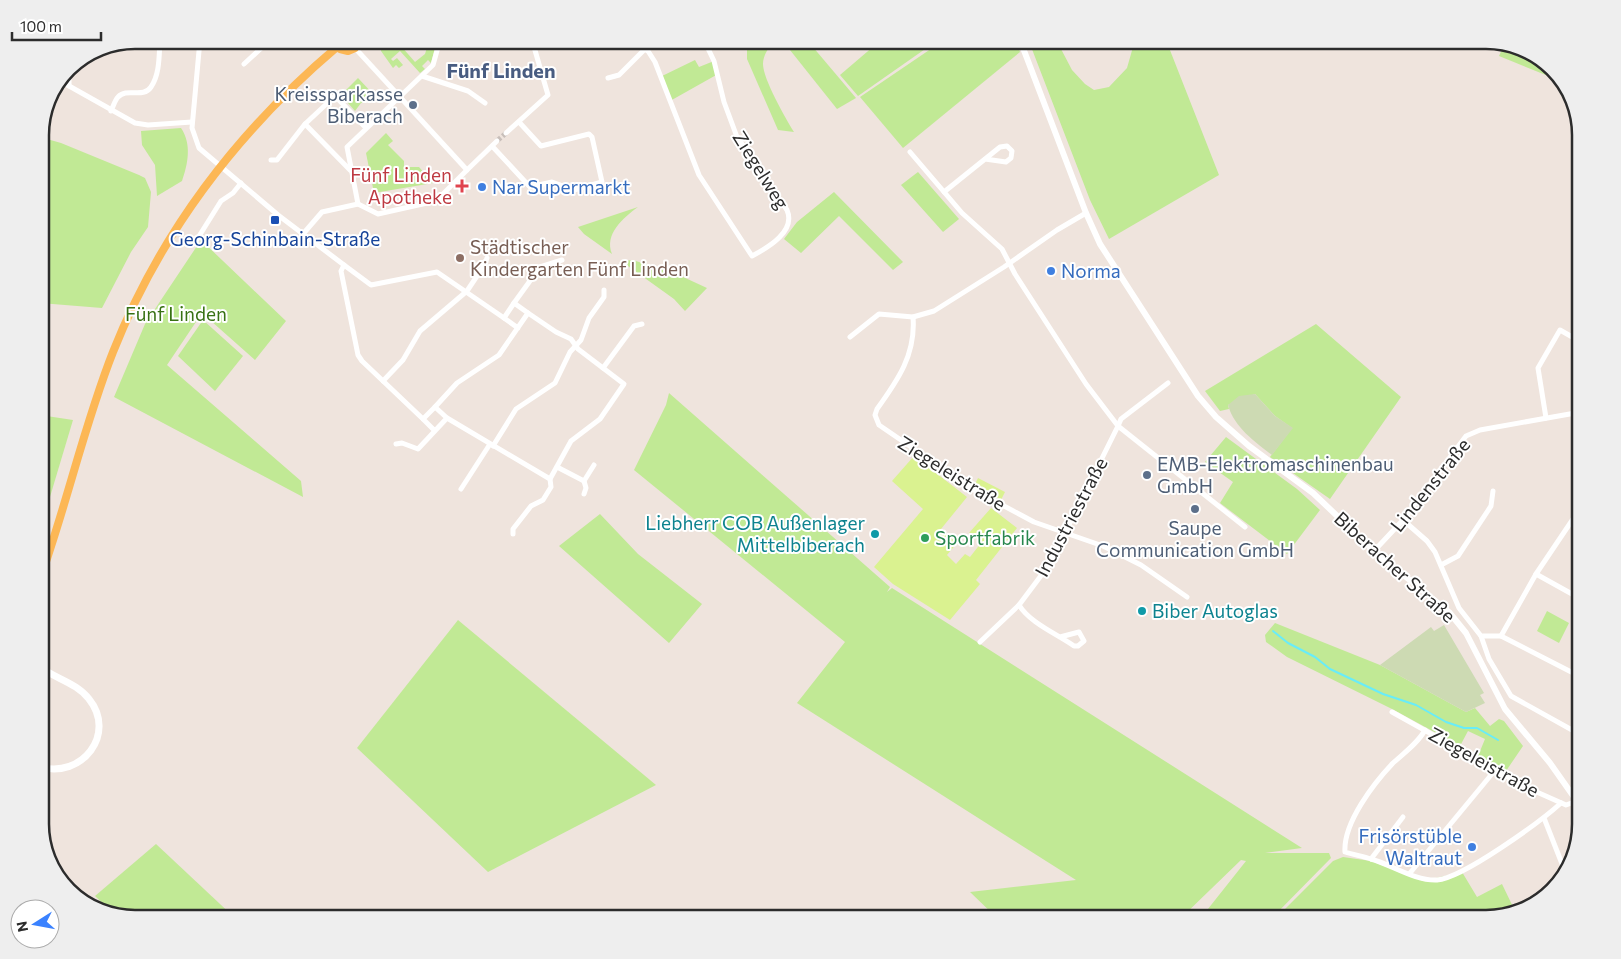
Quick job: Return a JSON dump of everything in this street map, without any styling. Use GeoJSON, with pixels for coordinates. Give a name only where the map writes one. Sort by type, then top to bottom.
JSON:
{"type":"FeatureCollection","features":[{"type":"Feature","properties":{"kind":"main road"},"geometry":{"type":"LineString","coordinates":[[49,554],[95,404],[136,297],[165,245],[211,176],[256,123],[330,49]]}},
{"type":"Feature","properties":{"kind":"main road"},"geometry":{"type":"LineString","coordinates":[[49,672],[78,688],[89,699],[96,709],[98,732],[90,753],[80,762],[60,769],[49,768]]}},
{"type":"Feature","properties":{"kind":"street"},"geometry":{"type":"LineString","coordinates":[[111,111],[117,97],[122,94],[141,93],[152,86],[158,71],[159,49]]}},
{"type":"Feature","properties":{"kind":"street"},"geometry":{"type":"LineString","coordinates":[[199,49],[192,122],[194,139],[208,157],[371,286],[437,272],[518,328]]}},
{"type":"Feature","properties":{"kind":"street"},"geometry":{"type":"LineString","coordinates":[[244,64],[260,49]]}},
{"type":"Feature","properties":{"kind":"street"},"geometry":{"type":"LineString","coordinates":[[356,49],[467,170]]}},
{"type":"Feature","properties":{"kind":"street"},"geometry":{"type":"LineString","coordinates":[[336,156],[433,65],[437,49]]}},
{"type":"Feature","properties":{"kind":"street"},"geometry":{"type":"LineString","coordinates":[[506,133],[548,95],[535,49]]}},
{"type":"Feature","properties":{"kind":"street"},"geometry":{"type":"LineString","coordinates":[[608,78],[619,75],[645,49]]}},
{"type":"Feature","properties":{"kind":"street","name":"Ziegelweg"},"geometry":{"type":"LineString","coordinates":[[645,49],[655,62],[699,175],[752,256],[788,230],[791,219],[787,210],[737,136],[727,110],[714,61],[708,49]]}},
{"type":"Feature","properties":{"kind":"street","name":"Biberacher Straße"},"geometry":{"type":"LineString","coordinates":[[1024,49],[1086,213],[1108,256],[1198,396],[1216,417],[1248,446],[1300,483],[1329,507],[1374,551],[1442,606],[1460,625],[1505,709],[1550,763],[1572,794]]}},
{"type":"Feature","properties":{"kind":"street"},"geometry":{"type":"LineString","coordinates":[[422,76],[468,91],[485,102]]}},
{"type":"Feature","properties":{"kind":"street"},"geometry":{"type":"LineString","coordinates":[[69,80],[69,86]]}},
{"type":"Feature","properties":{"kind":"street"},"geometry":{"type":"LineString","coordinates":[[66,84],[135,123],[148,125],[192,122]]}},
{"type":"Feature","properties":{"kind":"street"},"geometry":{"type":"LineString","coordinates":[[271,160],[277,160],[305,124],[335,96],[366,128]]}},
{"type":"Feature","properties":{"kind":"street"},"geometry":{"type":"LineString","coordinates":[[492,146],[530,187],[552,182],[574,190],[602,182],[592,137],[589,134],[541,146],[519,122]]}},
{"type":"Feature","properties":{"kind":"street"},"geometry":{"type":"LineString","coordinates":[[305,124],[351,171]]}},
{"type":"Feature","properties":{"kind":"street"},"geometry":{"type":"LineString","coordinates":[[303,234],[322,212],[358,204],[378,214],[436,201],[497,141]]}},
{"type":"Feature","properties":{"kind":"street"},"geometry":{"type":"LineString","coordinates":[[944,192],[985,159],[1000,147],[1007,146],[1012,151],[1011,158],[1006,162],[985,159]]}},
{"type":"Feature","properties":{"kind":"street"},"geometry":{"type":"LineString","coordinates":[[347,147],[358,204]]}},
{"type":"Feature","properties":{"kind":"street"},"geometry":{"type":"LineString","coordinates":[[910,152],[962,213],[1002,249],[1086,384],[1118,426],[1245,527]]}},
{"type":"Feature","properties":{"kind":"street"},"geometry":{"type":"LineString","coordinates":[[196,241],[221,201],[233,193],[241,183]]}},
{"type":"Feature","properties":{"kind":"street"},"geometry":{"type":"LineString","coordinates":[[850,337],[879,314],[913,317],[934,311],[1086,213]]}},
{"type":"Feature","properties":{"kind":"street"},"geometry":{"type":"LineString","coordinates":[[383,381],[403,360],[420,331],[467,291],[487,258]]}},
{"type":"Feature","properties":{"kind":"street"},"geometry":{"type":"LineString","coordinates":[[504,318],[540,267],[562,260]]}},
{"type":"Feature","properties":{"kind":"street"},"geometry":{"type":"LineString","coordinates":[[344,266],[341,271],[358,355],[435,431]]}},
{"type":"Feature","properties":{"kind":"street"},"geometry":{"type":"LineString","coordinates":[[461,489],[516,410],[555,383],[575,345],[581,340],[589,318],[604,297],[604,290]]}},
{"type":"Feature","properties":{"kind":"street"},"geometry":{"type":"LineString","coordinates":[[513,534],[513,529],[531,506],[543,500],[552,487],[550,479],[572,441],[600,419],[623,387],[622,381],[575,345],[571,339],[556,332],[514,303]]}},
{"type":"Feature","properties":{"kind":"street"},"geometry":{"type":"LineString","coordinates":[[422,419],[458,382],[499,354],[528,313]]}},
{"type":"Feature","properties":{"kind":"street","name":"Ziegeleistraße"},"geometry":{"type":"LineString","coordinates":[[913,317],[910,353],[901,376],[877,409],[876,415],[879,425],[974,490],[1034,522],[1103,546],[1141,565],[1187,597]]}},
{"type":"Feature","properties":{"kind":"street"},"geometry":{"type":"LineString","coordinates":[[604,368],[634,326],[642,324]]}},
{"type":"Feature","properties":{"kind":"street"},"geometry":{"type":"LineString","coordinates":[[1546,418],[1538,368],[1560,330],[1572,337]]}},
{"type":"Feature","properties":{"kind":"street","name":"Industriestraße"},"geometry":{"type":"LineString","coordinates":[[980,642],[1019,605],[1049,565],[1121,419],[1168,383]]}},
{"type":"Feature","properties":{"kind":"street"},"geometry":{"type":"LineString","coordinates":[[435,407],[448,418],[491,445],[550,479]]}},
{"type":"Feature","properties":{"kind":"street","name":"Lindenstraße"},"geometry":{"type":"LineString","coordinates":[[1374,551],[1403,520],[1466,436],[1480,430],[1572,414]]}},
{"type":"Feature","properties":{"kind":"street"},"geometry":{"type":"LineString","coordinates":[[396,444],[402,443],[418,449],[448,418]]}},
{"type":"Feature","properties":{"kind":"street"},"geometry":{"type":"LineString","coordinates":[[584,481],[594,465]]}},
{"type":"Feature","properties":{"kind":"street"},"geometry":{"type":"LineString","coordinates":[[557,467],[584,481],[586,488],[584,494]]}},
{"type":"Feature","properties":{"kind":"street"},"geometry":{"type":"LineString","coordinates":[[1441,566],[1458,556],[1491,506],[1493,491]]}},
{"type":"Feature","properties":{"kind":"street"},"geometry":{"type":"LineString","coordinates":[[1403,520],[1427,541],[1441,566],[1459,608],[1481,636],[1489,659],[1511,696],[1572,730]]}},
{"type":"Feature","properties":{"kind":"street"},"geometry":{"type":"LineString","coordinates":[[1501,636],[1536,574],[1572,520]]}},
{"type":"Feature","properties":{"kind":"street"},"geometry":{"type":"LineString","coordinates":[[1536,574],[1572,594]]}},
{"type":"Feature","properties":{"kind":"street"},"geometry":{"type":"LineString","coordinates":[[1019,605],[1024,612],[1060,637]]}},
{"type":"Feature","properties":{"kind":"street"},"geometry":{"type":"LineString","coordinates":[[1481,636],[1501,636],[1572,672]]}},
{"type":"Feature","properties":{"kind":"street","name":"Ziegeleistraße"},"geometry":{"type":"LineString","coordinates":[[1392,712],[1496,770],[1561,803],[1572,805]]}},
{"type":"Feature","properties":{"kind":"street"},"geometry":{"type":"LineString","coordinates":[[1425,730],[1386,771],[1351,822],[1346,834],[1345,852],[1430,880],[1446,878],[1502,847],[1544,818],[1561,803]]}},
{"type":"Feature","properties":{"kind":"street"},"geometry":{"type":"LineString","coordinates":[[1410,873],[1496,770]]}},
{"type":"Feature","properties":{"kind":"street"},"geometry":{"type":"LineString","coordinates":[[1371,859],[1403,816]]}},
{"type":"Feature","properties":{"kind":"street"},"geometry":{"type":"LineString","coordinates":[[1544,818],[1562,864]]}},
{"type":"Feature","properties":{"kind":"green space"},"geometry":{"type":"Polygon","coordinates":[[[381,49],[404,49],[415,62],[425,54],[426,49],[435,49],[431,63],[428,60],[422,66],[425,69],[420,73],[400,51],[391,59],[393,61],[397,58],[403,65],[399,68],[396,65],[393,68],[381,49]]]}},
{"type":"Feature","properties":{"kind":"green space"},"geometry":{"type":"Polygon","coordinates":[[[747,49],[768,49],[764,57],[764,71],[776,99],[794,132],[778,130],[747,59],[747,49]]]}},
{"type":"Feature","properties":{"kind":"green space"},"geometry":{"type":"Polygon","coordinates":[[[789,49],[815,49],[856,98],[837,109],[789,49]]]}},
{"type":"Feature","properties":{"kind":"green space"},"geometry":{"type":"Polygon","coordinates":[[[870,49],[925,49],[858,96],[840,75],[870,49]]]}},
{"type":"Feature","properties":{"kind":"green space"},"geometry":{"type":"Polygon","coordinates":[[[931,49],[1019,49],[1020,52],[903,148],[860,97],[931,49]]]}},
{"type":"Feature","properties":{"kind":"green space"},"geometry":{"type":"Polygon","coordinates":[[[1032,49],[1061,49],[1072,70],[1085,84],[1094,90],[1109,87],[1127,68],[1132,49],[1170,49],[1219,175],[1109,239],[1090,200],[1032,49]]]}},
{"type":"Feature","properties":{"kind":"green space"},"geometry":{"type":"Polygon","coordinates":[[[1502,50],[1519,55],[1539,67],[1549,76],[1499,56],[1502,50]]]}},
{"type":"Feature","properties":{"kind":"green space"},"geometry":{"type":"Polygon","coordinates":[[[695,60],[699,67],[714,61],[718,74],[670,101],[660,77],[695,60]]]}},
{"type":"Feature","properties":{"kind":"green space"},"geometry":{"type":"Polygon","coordinates":[[[358,78],[374,95],[366,102],[361,103],[355,111],[341,95],[358,78]]]}},
{"type":"Feature","properties":{"kind":"green space"},"geometry":{"type":"Polygon","coordinates":[[[181,128],[188,147],[186,168],[182,181],[157,196],[155,165],[142,145],[141,131],[181,128]]]}},
{"type":"Feature","properties":{"kind":"green space"},"geometry":{"type":"Polygon","coordinates":[[[386,133],[393,141],[388,145],[404,161],[404,167],[419,167],[433,183],[374,193],[366,153],[386,133]]]}},
{"type":"Feature","properties":{"kind":"green space"},"geometry":{"type":"Polygon","coordinates":[[[49,140],[145,178],[151,192],[148,227],[131,252],[102,308],[49,304],[49,140]]]}},
{"type":"Feature","properties":{"kind":"green space"},"geometry":{"type":"Polygon","coordinates":[[[918,172],[959,219],[943,232],[901,185],[918,172]]]}},
{"type":"Feature","properties":{"kind":"green space"},"geometry":{"type":"Polygon","coordinates":[[[834,192],[903,262],[893,270],[839,216],[801,253],[784,239],[797,222],[834,192]]]}},
{"type":"Feature","properties":{"kind":"green space"},"geometry":{"type":"Polygon","coordinates":[[[638,207],[616,227],[611,240],[612,254],[584,234],[578,227],[638,207]]]}},
{"type":"Feature","properties":{"kind":"green space"},"geometry":{"type":"Polygon","coordinates":[[[201,240],[286,321],[255,360],[202,313],[167,365],[301,481],[303,497],[114,397],[145,324],[201,240]]]}},
{"type":"Feature","properties":{"kind":"green space"},"geometry":{"type":"Polygon","coordinates":[[[633,260],[681,276],[707,288],[685,311],[674,299],[621,261],[633,260]]]}},
{"type":"Feature","properties":{"kind":"green space"},"geometry":{"type":"Polygon","coordinates":[[[203,320],[243,356],[215,391],[178,356],[203,320]]]}},
{"type":"Feature","properties":{"kind":"green space"},"geometry":{"type":"Polygon","coordinates":[[[1316,324],[1401,397],[1330,499],[1270,457],[1292,428],[1275,416],[1255,394],[1228,405],[1229,409],[1220,411],[1205,391],[1316,324]]]}},
{"type":"Feature","properties":{"kind":"green space"},"geometry":{"type":"Polygon","coordinates":[[[669,393],[890,587],[887,592],[892,588],[1302,848],[1265,853],[1329,853],[1331,858],[1280,910],[1207,910],[1246,861],[1241,860],[1189,910],[989,910],[970,892],[1076,880],[797,703],[845,642],[634,470],[666,405],[669,393]]]}},
{"type":"Feature","properties":{"kind":"green space"},"geometry":{"type":"Polygon","coordinates":[[[1255,394],[1275,416],[1293,428],[1272,455],[1240,427],[1228,405],[1239,396],[1255,394]]]}},
{"type":"Feature","properties":{"kind":"green space"},"geometry":{"type":"Polygon","coordinates":[[[49,416],[73,420],[49,500],[49,416]]]}},
{"type":"Feature","properties":{"kind":"green space"},"geometry":{"type":"Polygon","coordinates":[[[1226,437],[1297,489],[1320,510],[1287,554],[1220,503],[1233,482],[1205,462],[1226,437]]]}},
{"type":"Feature","properties":{"kind":"green space","name":"Sportfabrik"},"geometry":{"type":"Polygon","coordinates":[[[914,456],[967,497],[941,529],[957,543],[947,555],[956,564],[965,554],[970,557],[981,543],[969,533],[991,508],[1017,528],[976,580],[980,584],[950,620],[893,584],[874,567],[923,509],[892,481],[914,456]]]}},
{"type":"Feature","properties":{"kind":"green space"},"geometry":{"type":"Polygon","coordinates":[[[978,478],[1005,492],[1001,500],[974,486],[978,478]]]}},
{"type":"Feature","properties":{"kind":"green space"},"geometry":{"type":"Polygon","coordinates":[[[600,514],[638,554],[702,604],[669,643],[559,546],[600,514]]]}},
{"type":"Feature","properties":{"kind":"green space"},"geometry":{"type":"Polygon","coordinates":[[[1547,611],[1569,623],[1559,643],[1537,631],[1547,611]]]}},
{"type":"Feature","properties":{"kind":"green space"},"geometry":{"type":"Polygon","coordinates":[[[458,620],[656,785],[488,872],[357,748],[458,620]]]}},
{"type":"Feature","properties":{"kind":"green space"},"geometry":{"type":"Polygon","coordinates":[[[1275,623],[1380,665],[1466,712],[1475,708],[1490,726],[1499,719],[1504,721],[1523,746],[1506,771],[1478,756],[1485,739],[1468,731],[1460,746],[1394,710],[1287,657],[1266,642],[1265,635],[1275,623]]]}},
{"type":"Feature","properties":{"kind":"green space"},"geometry":{"type":"Polygon","coordinates":[[[1444,625],[1484,693],[1480,695],[1485,703],[1466,712],[1380,665],[1431,627],[1434,631],[1444,625]]]}},
{"type":"Feature","properties":{"kind":"green space"},"geometry":{"type":"Polygon","coordinates":[[[156,844],[226,910],[124,910],[104,905],[95,896],[156,844]]]}},
{"type":"Feature","properties":{"kind":"green space"},"geometry":{"type":"Polygon","coordinates":[[[1343,857],[1371,861],[1423,881],[1462,872],[1477,897],[1502,884],[1512,906],[1497,910],[1284,910],[1333,861],[1343,857]]]}},
{"type":"Feature","properties":{"kind":"waterway"},"geometry":{"type":"LineString","coordinates":[[1273,631],[1288,643],[1315,657],[1330,669],[1383,694],[1416,705],[1446,722],[1464,728],[1477,728],[1498,740]]}},
{"type":"Feature","properties":{"kind":"tunnel"},"geometry":{"type":"LineString","coordinates":[[497,141],[506,133]]}},
{"type":"Feature","properties":{"kind":"place","name":"Kreissparkasse Biberach"},"geometry":{"type":"Point","coordinates":[413,105]}},
{"type":"Feature","properties":{"kind":"place","name":"Fünf Linden Apotheke"},"geometry":{"type":"Point","coordinates":[462,186]}},
{"type":"Feature","properties":{"kind":"place","name":"Nar Supermarkt"},"geometry":{"type":"Point","coordinates":[482,187]}},
{"type":"Feature","properties":{"kind":"place","name":"Georg-Schinbain-Straße"},"geometry":{"type":"Point","coordinates":[275,220]}},
{"type":"Feature","properties":{"kind":"place","name":"Städtischer Kindergarten Fünf Linden"},"geometry":{"type":"Point","coordinates":[460,258]}},
{"type":"Feature","properties":{"kind":"place","name":"Norma"},"geometry":{"type":"Point","coordinates":[1051,271]}},
{"type":"Feature","properties":{"kind":"place","name":"EMB-Elektromaschinenbau GmbH"},"geometry":{"type":"Point","coordinates":[1147,475]}},
{"type":"Feature","properties":{"kind":"place","name":"Saupe Communication GmbH"},"geometry":{"type":"Point","coordinates":[1195,509]}},
{"type":"Feature","properties":{"kind":"place","name":"Liebherr COB Außenlager Mittelbiberach"},"geometry":{"type":"Point","coordinates":[875,534]}},
{"type":"Feature","properties":{"kind":"place","name":"Sportfabrik"},"geometry":{"type":"Point","coordinates":[925,538]}},
{"type":"Feature","properties":{"kind":"place","name":"Biber Autoglas"},"geometry":{"type":"Point","coordinates":[1142,611]}},
{"type":"Feature","properties":{"kind":"place","name":"Frisörstüble Waltraut"},"geometry":{"type":"Point","coordinates":[1472,847]}},
{"type":"Feature","properties":{"kind":"district","name":"Fünf Linden"},"geometry":{"type":"Point","coordinates":[501,71]}}]}
